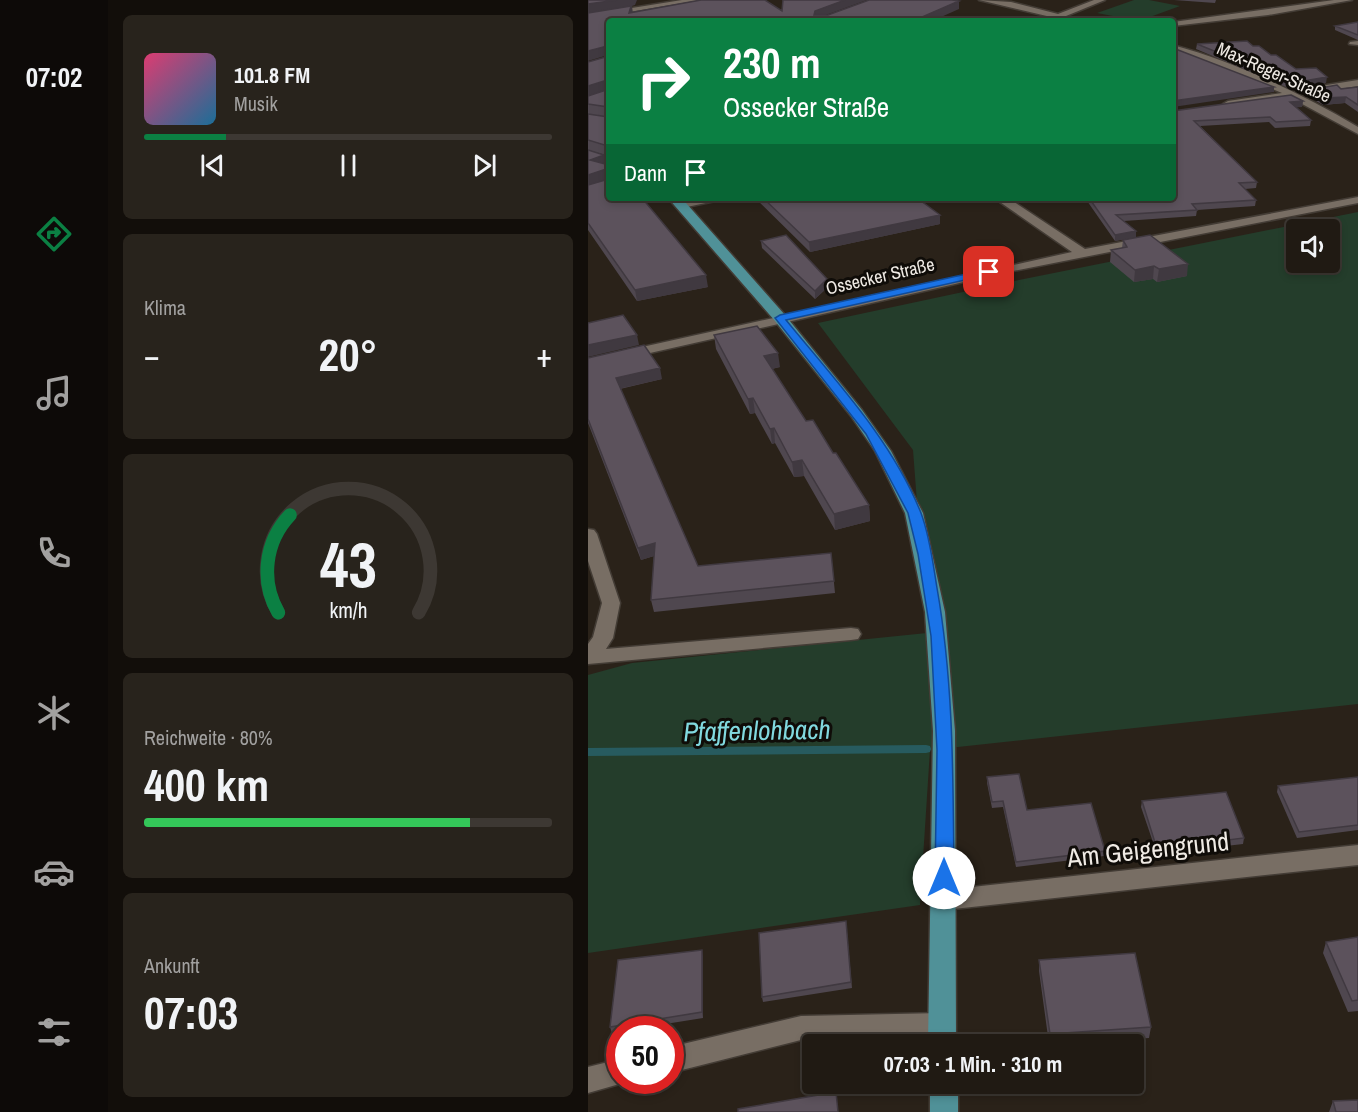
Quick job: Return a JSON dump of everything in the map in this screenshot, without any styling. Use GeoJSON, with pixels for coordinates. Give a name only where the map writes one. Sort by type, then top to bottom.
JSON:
{"type":"FeatureCollection","features":[{"type":"Feature","properties":{"kind":"main road"},"geometry":{"type":"LineString","coordinates":[[588,154],[606,160]]}},
{"type":"Feature","properties":{"kind":"main road"},"geometry":{"type":"LineString","coordinates":[[678,201],[780,318],[871,432],[914,513],[925,554],[938,636],[944,731],[942,1034]]}},
{"type":"Feature","properties":{"kind":"main road"},"geometry":{"type":"LineString","coordinates":[[944,1094],[944,1112]]}},
{"type":"Feature","properties":{"kind":"street"},"geometry":{"type":"LineString","coordinates":[[588,17],[696,0]]}},
{"type":"Feature","properties":{"kind":"street"},"geometry":{"type":"LineString","coordinates":[[983,0],[1062,18]]}},
{"type":"Feature","properties":{"kind":"street"},"geometry":{"type":"LineString","coordinates":[[1068,18],[1101,0]]}},
{"type":"Feature","properties":{"kind":"street"},"geometry":{"type":"LineString","coordinates":[[1176,24],[1268,13],[1348,0]]}},
{"type":"Feature","properties":{"kind":"street"},"geometry":{"type":"LineString","coordinates":[[1062,4],[1083,8]]}},
{"type":"Feature","properties":{"kind":"street"},"geometry":{"type":"LineString","coordinates":[[631,11],[639,16]]}},
{"type":"Feature","properties":{"kind":"street","name":"Max-Reger-Straße"},"geometry":{"type":"LineString","coordinates":[[1176,49],[1249,76],[1289,94],[1358,131]]}},
{"type":"Feature","properties":{"kind":"street"},"geometry":{"type":"LineString","coordinates":[[1212,106],[1358,83]]}},
{"type":"Feature","properties":{"kind":"street","name":"Ossecker Straße"},"geometry":{"type":"LineString","coordinates":[[588,363],[1081,252],[1358,200]]}},
{"type":"Feature","properties":{"kind":"street"},"geometry":{"type":"LineString","coordinates":[[1004,201],[1081,252]]}},
{"type":"Feature","properties":{"kind":"street"},"geometry":{"type":"LineString","coordinates":[[588,534],[611,603],[603,638],[589,657]]}},
{"type":"Feature","properties":{"kind":"street"},"geometry":{"type":"LineString","coordinates":[[589,657],[851,634]]}},
{"type":"Feature","properties":{"kind":"street","name":"Am Geigengrund"},"geometry":{"type":"LineString","coordinates":[[944,900],[1358,855]]}},
{"type":"Feature","properties":{"kind":"street"},"geometry":{"type":"LineString","coordinates":[[684,1057],[801,1028],[942,1034]]}},
{"type":"Feature","properties":{"kind":"street"},"geometry":{"type":"LineString","coordinates":[[588,1080],[606,1076]]}},
{"type":"Feature","properties":{"kind":"green space"},"geometry":{"type":"Polygon","coordinates":[[[1134,0],[1149,0],[1180,6],[1147,18],[1123,18],[1097,13],[1134,0]]]}},
{"type":"Feature","properties":{"kind":"green space"},"geometry":{"type":"Polygon","coordinates":[[[1358,212],[1358,704],[930,750],[920,905],[588,953],[588,675],[632,663],[927,633],[913,450],[818,323],[1286,226],[1286,273],[1340,273],[1340,219],[1323,219],[1358,212]]]}},
{"type":"Feature","properties":{"kind":"building"},"geometry":{"type":"Polygon","coordinates":[[[588,0],[617,0],[588,4],[588,0]]]}},
{"type":"Feature","properties":{"kind":"building"},"geometry":{"type":"Polygon","coordinates":[[[701,0],[765,0],[782,11],[783,0],[845,0],[815,11],[814,15],[828,15],[869,0],[959,1],[920,18],[606,18],[606,46],[588,51],[588,13],[631,6],[629,13],[701,0]]]}},
{"type":"Feature","properties":{"kind":"building"},"geometry":{"type":"Polygon","coordinates":[[[1358,22],[1358,35],[1335,26],[1358,22]]]}},
{"type":"Feature","properties":{"kind":"building"},"geometry":{"type":"Polygon","coordinates":[[[1247,41],[1271,55],[1276,55],[1296,69],[1316,68],[1327,77],[1292,83],[1197,44],[1247,41]]]}},
{"type":"Feature","properties":{"kind":"building"},"geometry":{"type":"Polygon","coordinates":[[[1176,49],[1274,87],[1176,101],[1176,49]]]}},
{"type":"Feature","properties":{"kind":"building"},"geometry":{"type":"Polygon","coordinates":[[[606,57],[606,80],[588,86],[588,62],[606,57]]]}},
{"type":"Feature","properties":{"kind":"building"},"geometry":{"type":"Polygon","coordinates":[[[1337,85],[1341,89],[1358,87],[1358,105],[1346,97],[1324,98],[1308,90],[1337,85]]]}},
{"type":"Feature","properties":{"kind":"building"},"geometry":{"type":"Polygon","coordinates":[[[606,90],[606,107],[588,104],[588,96],[606,90]]]}},
{"type":"Feature","properties":{"kind":"building"},"geometry":{"type":"Polygon","coordinates":[[[1291,95],[1303,101],[1290,102],[1311,120],[1276,122],[1270,117],[1194,121],[1257,182],[1239,183],[1256,200],[1192,204],[1197,210],[1116,215],[1136,231],[1115,235],[1091,201],[1176,201],[1176,111],[1291,95]]]}},
{"type":"Feature","properties":{"kind":"building"},"geometry":{"type":"Polygon","coordinates":[[[588,114],[606,117],[606,145],[588,140],[588,114]]]}},
{"type":"Feature","properties":{"kind":"building"},"geometry":{"type":"Polygon","coordinates":[[[588,150],[604,155],[590,160],[606,164],[606,169],[588,175],[588,150]]]}},
{"type":"Feature","properties":{"kind":"building"},"geometry":{"type":"Polygon","coordinates":[[[606,180],[606,201],[644,201],[706,275],[635,290],[588,223],[588,185],[606,180]]]}},
{"type":"Feature","properties":{"kind":"building"},"geometry":{"type":"Polygon","coordinates":[[[766,201],[921,201],[940,215],[809,242],[766,201]]]}},
{"type":"Feature","properties":{"kind":"building"},"geometry":{"type":"Polygon","coordinates":[[[786,235],[827,279],[815,291],[761,241],[786,235]]]}},
{"type":"Feature","properties":{"kind":"building"},"geometry":{"type":"Polygon","coordinates":[[[1150,235],[1188,264],[1159,269],[1154,266],[1135,270],[1111,250],[1127,247],[1123,240],[1150,235]]]}},
{"type":"Feature","properties":{"kind":"building"},"geometry":{"type":"Polygon","coordinates":[[[623,315],[637,335],[588,345],[588,323],[623,315]]]}},
{"type":"Feature","properties":{"kind":"building"},"geometry":{"type":"Polygon","coordinates":[[[757,326],[778,353],[764,356],[806,421],[813,420],[869,505],[834,514],[802,460],[792,462],[774,428],[770,429],[753,398],[748,399],[714,335],[757,326]]]}},
{"type":"Feature","properties":{"kind":"building"},"geometry":{"type":"Polygon","coordinates":[[[644,345],[660,368],[616,378],[698,566],[831,553],[834,581],[651,600],[655,543],[638,548],[588,419],[588,358],[644,345]]]}},
{"type":"Feature","properties":{"kind":"building"},"geometry":{"type":"Polygon","coordinates":[[[1019,774],[1027,810],[1091,803],[1105,851],[1016,862],[1003,801],[992,802],[987,777],[1019,774]]]}},
{"type":"Feature","properties":{"kind":"building"},"geometry":{"type":"Polygon","coordinates":[[[1358,777],[1358,825],[1299,832],[1278,786],[1358,777]]]}},
{"type":"Feature","properties":{"kind":"building"},"geometry":{"type":"Polygon","coordinates":[[[1226,792],[1244,838],[1157,849],[1142,801],[1226,792]]]}},
{"type":"Feature","properties":{"kind":"building"},"geometry":{"type":"Polygon","coordinates":[[[846,921],[851,982],[762,997],[759,933],[846,921]]]}},
{"type":"Feature","properties":{"kind":"building"},"geometry":{"type":"Polygon","coordinates":[[[1358,937],[1358,1000],[1352,1001],[1326,942],[1358,937]]]}},
{"type":"Feature","properties":{"kind":"building"},"geometry":{"type":"Polygon","coordinates":[[[702,950],[702,1012],[677,1016],[611,1016],[618,960],[702,950]]]}},
{"type":"Feature","properties":{"kind":"building"},"geometry":{"type":"Polygon","coordinates":[[[1135,953],[1151,1027],[1050,1034],[1039,960],[1135,953]]]}},
{"type":"Feature","properties":{"kind":"building"},"geometry":{"type":"Polygon","coordinates":[[[836,1094],[838,1112],[738,1112],[738,1109],[836,1094]]]}},
{"type":"Feature","properties":{"kind":"building"},"geometry":{"type":"Polygon","coordinates":[[[1358,1100],[1358,1112],[1336,1112],[1333,1101],[1358,1100]]]}},
{"type":"Feature","properties":{"kind":"waterway","name":"Pfaffenlohbach"},"geometry":{"type":"LineString","coordinates":[[588,752],[926,749]]}},
{"type":"Feature","properties":{"kind":"route"},"geometry":{"type":"LineString","coordinates":[[944,878],[945,750],[938,636],[925,554],[914,513],[871,432],[780,318],[989,272]]}}]}
